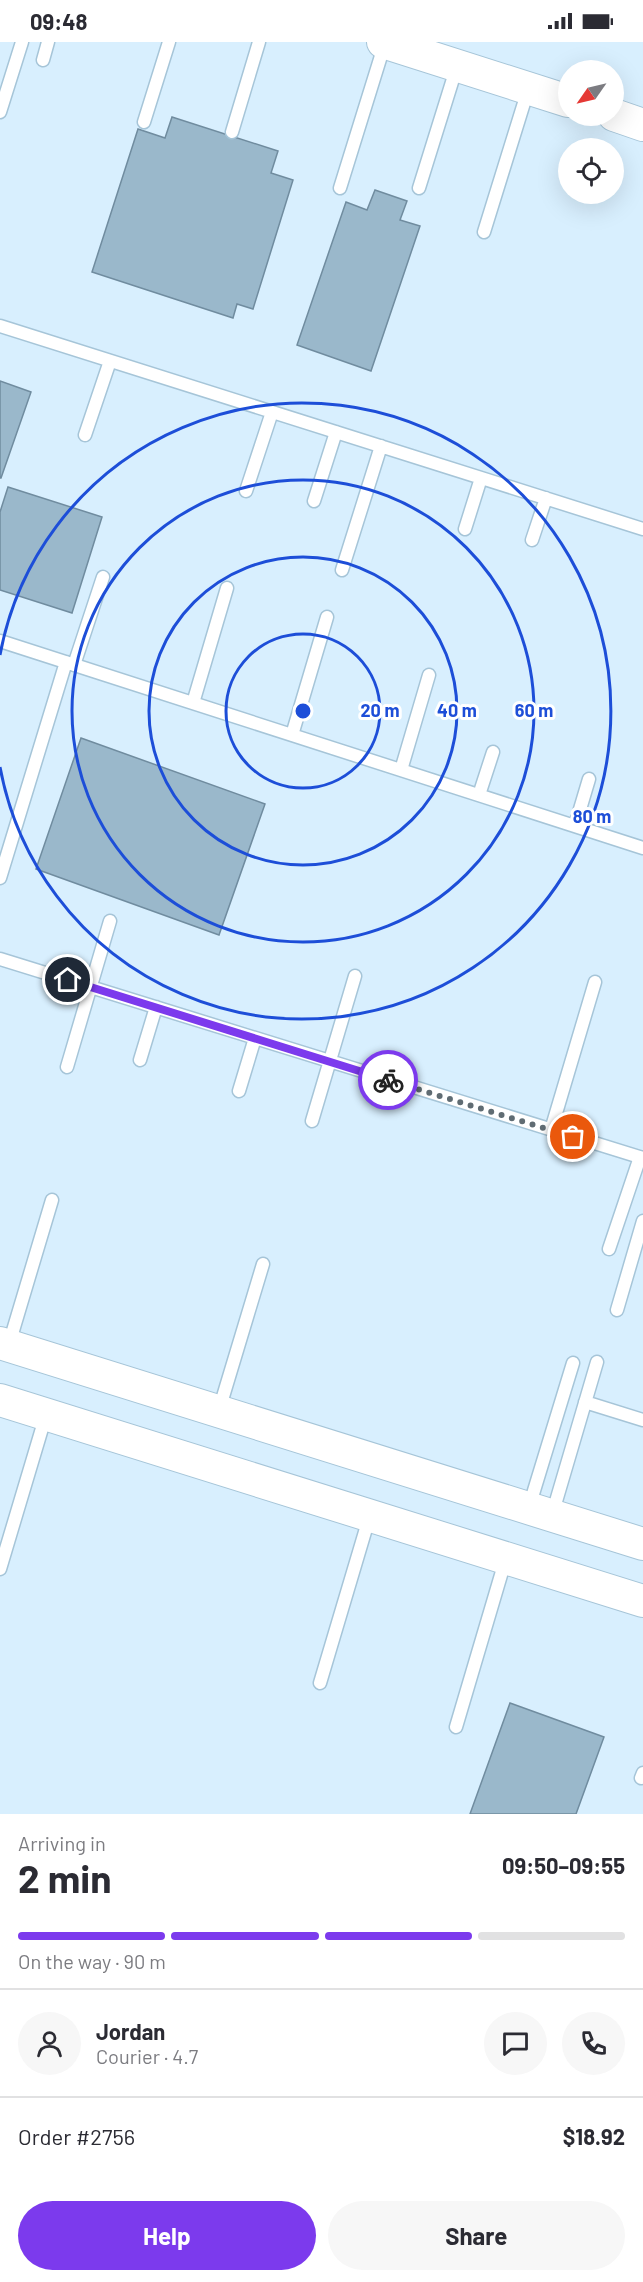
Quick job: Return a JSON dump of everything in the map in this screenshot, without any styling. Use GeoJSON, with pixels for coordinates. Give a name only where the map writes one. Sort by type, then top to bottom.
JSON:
{"type":"FeatureCollection","features":[{"type":"Feature","properties":{"kind":"street"},"geometry":{"type":"LineString","coordinates":[[384,42],[558,98]]}},
{"type":"Feature","properties":{"kind":"street"},"geometry":{"type":"LineString","coordinates":[[624,118],[643,125]]}},
{"type":"Feature","properties":{"kind":"street"},"geometry":{"type":"LineString","coordinates":[[4,1344],[643,1544]]}},
{"type":"Feature","properties":{"kind":"street"},"geometry":{"type":"LineString","coordinates":[[0,1400],[643,1601]]}},
{"type":"Feature","properties":{"kind":"lane"},"geometry":{"type":"LineString","coordinates":[[43,60],[48,42]]}},
{"type":"Feature","properties":{"kind":"lane"},"geometry":{"type":"LineString","coordinates":[[144,122],[169,42]]}},
{"type":"Feature","properties":{"kind":"lane"},"geometry":{"type":"LineString","coordinates":[[232,132],[259,42]]}},
{"type":"Feature","properties":{"kind":"lane"},"geometry":{"type":"LineString","coordinates":[[340,188],[384,42]]}},
{"type":"Feature","properties":{"kind":"lane"},"geometry":{"type":"LineString","coordinates":[[0,112],[17,43]]}},
{"type":"Feature","properties":{"kind":"lane"},"geometry":{"type":"LineString","coordinates":[[419,188],[457,66]]}},
{"type":"Feature","properties":{"kind":"lane"},"geometry":{"type":"LineString","coordinates":[[484,232],[529,88]]}},
{"type":"Feature","properties":{"kind":"lane"},"geometry":{"type":"LineString","coordinates":[[0,326],[643,529]]}},
{"type":"Feature","properties":{"kind":"lane"},"geometry":{"type":"LineString","coordinates":[[85,435],[110,361]]}},
{"type":"Feature","properties":{"kind":"lane"},"geometry":{"type":"LineString","coordinates":[[246,490],[272,412]]}},
{"type":"Feature","properties":{"kind":"lane"},"geometry":{"type":"LineString","coordinates":[[314,501],[336,432]]}},
{"type":"Feature","properties":{"kind":"lane"},"geometry":{"type":"LineString","coordinates":[[342,570],[381,447]]}},
{"type":"Feature","properties":{"kind":"lane"},"geometry":{"type":"LineString","coordinates":[[465,529],[481,478]]}},
{"type":"Feature","properties":{"kind":"lane"},"geometry":{"type":"LineString","coordinates":[[532,540],[546,498]]}},
{"type":"Feature","properties":{"kind":"lane"},"geometry":{"type":"LineString","coordinates":[[0,878],[70,664],[103,577]]}},
{"type":"Feature","properties":{"kind":"lane"},"geometry":{"type":"LineString","coordinates":[[193,704],[227,588]]}},
{"type":"Feature","properties":{"kind":"lane"},"geometry":{"type":"LineString","coordinates":[[292,735],[327,617]]}},
{"type":"Feature","properties":{"kind":"lane"},"geometry":{"type":"LineString","coordinates":[[0,641],[643,848]]}},
{"type":"Feature","properties":{"kind":"lane"},"geometry":{"type":"LineString","coordinates":[[400,770],[429,675]]}},
{"type":"Feature","properties":{"kind":"lane"},"geometry":{"type":"LineString","coordinates":[[479,795],[493,752]]}},
{"type":"Feature","properties":{"kind":"lane"},"geometry":{"type":"LineString","coordinates":[[575,826],[590,779]]}},
{"type":"Feature","properties":{"kind":"lane"},"geometry":{"type":"LineString","coordinates":[[67,1067],[110,921]]}},
{"type":"Feature","properties":{"kind":"lane"},"geometry":{"type":"LineString","coordinates":[[0,959],[641,1158],[609,1249]]}},
{"type":"Feature","properties":{"kind":"lane"},"geometry":{"type":"LineString","coordinates":[[312,1121],[355,976]]}},
{"type":"Feature","properties":{"kind":"lane"},"geometry":{"type":"LineString","coordinates":[[551,1130],[595,982]]}},
{"type":"Feature","properties":{"kind":"lane"},"geometry":{"type":"LineString","coordinates":[[140,1060],[156,1007]]}},
{"type":"Feature","properties":{"kind":"lane"},"geometry":{"type":"LineString","coordinates":[[239,1091],[255,1038]]}},
{"type":"Feature","properties":{"kind":"lane"},"geometry":{"type":"LineString","coordinates":[[4,1344],[52,1200]]}},
{"type":"Feature","properties":{"kind":"lane"},"geometry":{"type":"LineString","coordinates":[[617,1310],[643,1221]]}},
{"type":"Feature","properties":{"kind":"lane"},"geometry":{"type":"LineString","coordinates":[[219,1411],[263,1264]]}},
{"type":"Feature","properties":{"kind":"lane"},"geometry":{"type":"LineString","coordinates":[[540,1512],[585,1402],[597,1362]]}},
{"type":"Feature","properties":{"kind":"lane"},"geometry":{"type":"LineString","coordinates":[[540,1512],[573,1363]]}},
{"type":"Feature","properties":{"kind":"lane"},"geometry":{"type":"LineString","coordinates":[[585,1402],[643,1420]]}},
{"type":"Feature","properties":{"kind":"lane"},"geometry":{"type":"LineString","coordinates":[[0,1569],[46,1414]]}},
{"type":"Feature","properties":{"kind":"lane"},"geometry":{"type":"LineString","coordinates":[[320,1683],[370,1515]]}},
{"type":"Feature","properties":{"kind":"lane"},"geometry":{"type":"LineString","coordinates":[[456,1727],[506,1558]]}},
{"type":"Feature","properties":{"kind":"shaded area"},"geometry":{"type":"Polygon","coordinates":[[[0,42],[643,42],[643,1814],[0,1814],[0,42]]]}},
{"type":"Feature","properties":{"kind":"building"},"geometry":{"type":"Polygon","coordinates":[[[172,117],[278,151],[271,173],[293,180],[253,309],[237,304],[233,318],[92,272],[138,129],[165,138],[172,117]]]}},
{"type":"Feature","properties":{"kind":"building"},"geometry":{"type":"Polygon","coordinates":[[[375,190],[407,201],[400,220],[420,226],[371,371],[297,345],[346,202],[367,210],[375,190]]]}},
{"type":"Feature","properties":{"kind":"building"},"geometry":{"type":"Polygon","coordinates":[[[0,381],[31,392],[1,478],[0,478],[0,381]]]}},
{"type":"Feature","properties":{"kind":"building"},"geometry":{"type":"Polygon","coordinates":[[[8,487],[102,517],[72,613],[0,590],[0,512],[8,487]]]}},
{"type":"Feature","properties":{"kind":"building"},"geometry":{"type":"Polygon","coordinates":[[[81,738],[265,804],[219,935],[36,869],[81,738]]]}},
{"type":"Feature","properties":{"kind":"building"},"geometry":{"type":"Polygon","coordinates":[[[510,1703],[604,1737],[576,1814],[470,1814],[510,1703]]]}},
{"type":"Feature","properties":{"kind":"way so far"},"geometry":{"type":"LineString","coordinates":[[388,1080],[573,1137]]}},
{"type":"Feature","properties":{"kind":"route"},"geometry":{"type":"LineString","coordinates":[[68,980],[388,1080]]}}]}
